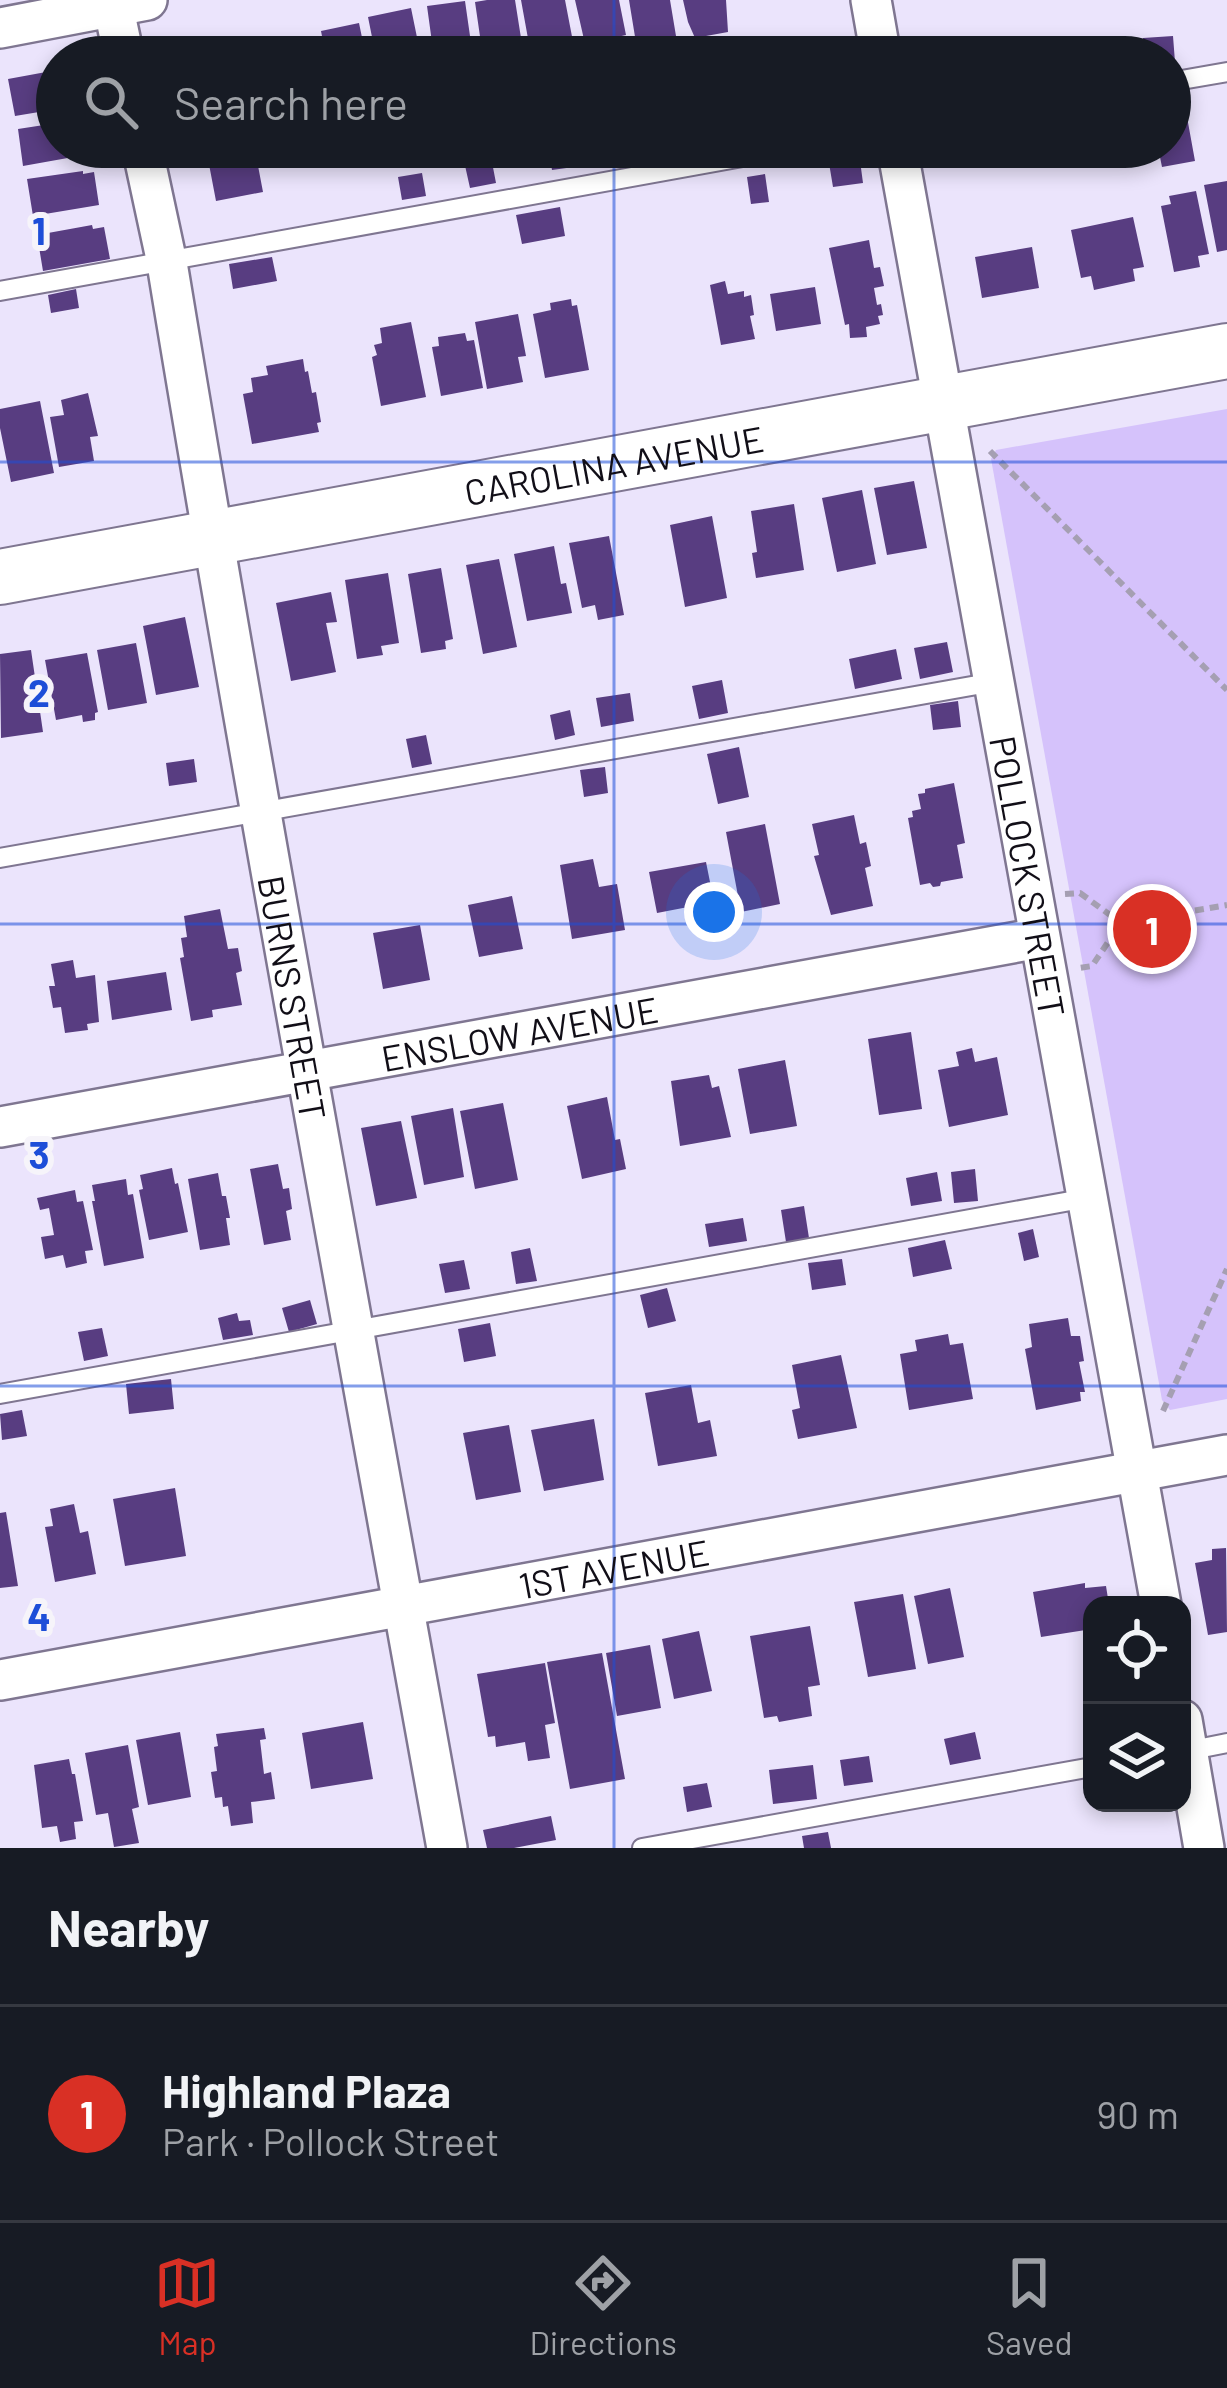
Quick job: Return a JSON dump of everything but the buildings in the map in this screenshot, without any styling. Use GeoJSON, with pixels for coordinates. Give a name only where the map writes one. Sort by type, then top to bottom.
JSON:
{"type":"FeatureCollection","features":[{"type":"Feature","properties":{"kind":"street"},"geometry":{"type":"LineString","coordinates":[[871,0],[877,36]]}},
{"type":"Feature","properties":{"kind":"street"},"geometry":{"type":"LineString","coordinates":[[0,28],[124,2],[124,36]]}},
{"type":"Feature","properties":{"kind":"street","name":"BURNS STREET"},"geometry":{"type":"LineString","coordinates":[[147,168],[447,1848]]}},
{"type":"Feature","properties":{"kind":"street","name":"POLLOCK STREET"},"geometry":{"type":"LineString","coordinates":[[901,168],[1159,1596]]}},
{"type":"Feature","properties":{"kind":"street","name":"CAROLINA AVENUE"},"geometry":{"type":"LineString","coordinates":[[0,577],[1227,351]]}},
{"type":"Feature","properties":{"kind":"street","name":"ENSLOW AVENUE"},"geometry":{"type":"LineString","coordinates":[[0,1127],[1039,938]]}},
{"type":"Feature","properties":{"kind":"street","name":"1ST AVENUE"},"geometry":{"type":"LineString","coordinates":[[0,1680],[1227,1455]]}},
{"type":"Feature","properties":{"kind":"street"},"geometry":{"type":"LineString","coordinates":[[1191,1778],[1204,1848]]}},
{"type":"Feature","properties":{"kind":"lane"},"geometry":{"type":"LineString","coordinates":[[1191,78],[1227,72]]}},
{"type":"Feature","properties":{"kind":"lane"},"geometry":{"type":"LineString","coordinates":[[0,291],[683,168]]}},
{"type":"Feature","properties":{"kind":"lane"},"geometry":{"type":"LineString","coordinates":[[0,858],[995,682]]}},
{"type":"Feature","properties":{"kind":"lane"},"geometry":{"type":"LineString","coordinates":[[0,1394],[1087,1198]]}},
{"type":"Feature","properties":{"kind":"lane"},"geometry":{"type":"LineString","coordinates":[[1191,1740],[1227,1743]]}},
{"type":"Feature","properties":{"kind":"lane"},"geometry":{"type":"LineString","coordinates":[[642,1848],[1083,1770]]}},
{"type":"Feature","properties":{"kind":"path"},"geometry":{"type":"LineString","coordinates":[[987,448],[1227,690]]}},
{"type":"Feature","properties":{"kind":"path"},"geometry":{"type":"LineString","coordinates":[[1067,894],[1080,893],[1121,923]]}},
{"type":"Feature","properties":{"kind":"path"},"geometry":{"type":"LineString","coordinates":[[1080,968],[1092,965],[1121,923],[1227,905]]}},
{"type":"Feature","properties":{"kind":"path"},"geometry":{"type":"LineString","coordinates":[[1155,1424],[1227,1269]]}},
{"type":"Feature","properties":{"kind":"shaded area"},"geometry":{"type":"Polygon","coordinates":[[[1227,409],[1227,1399],[1170,1410],[1162,1400],[991,459],[996,450],[1227,409]]]}},
{"type":"Feature","properties":{"kind":"place","name":"Highland Plaza"},"geometry":{"type":"Point","coordinates":[1152,929]}}]}
